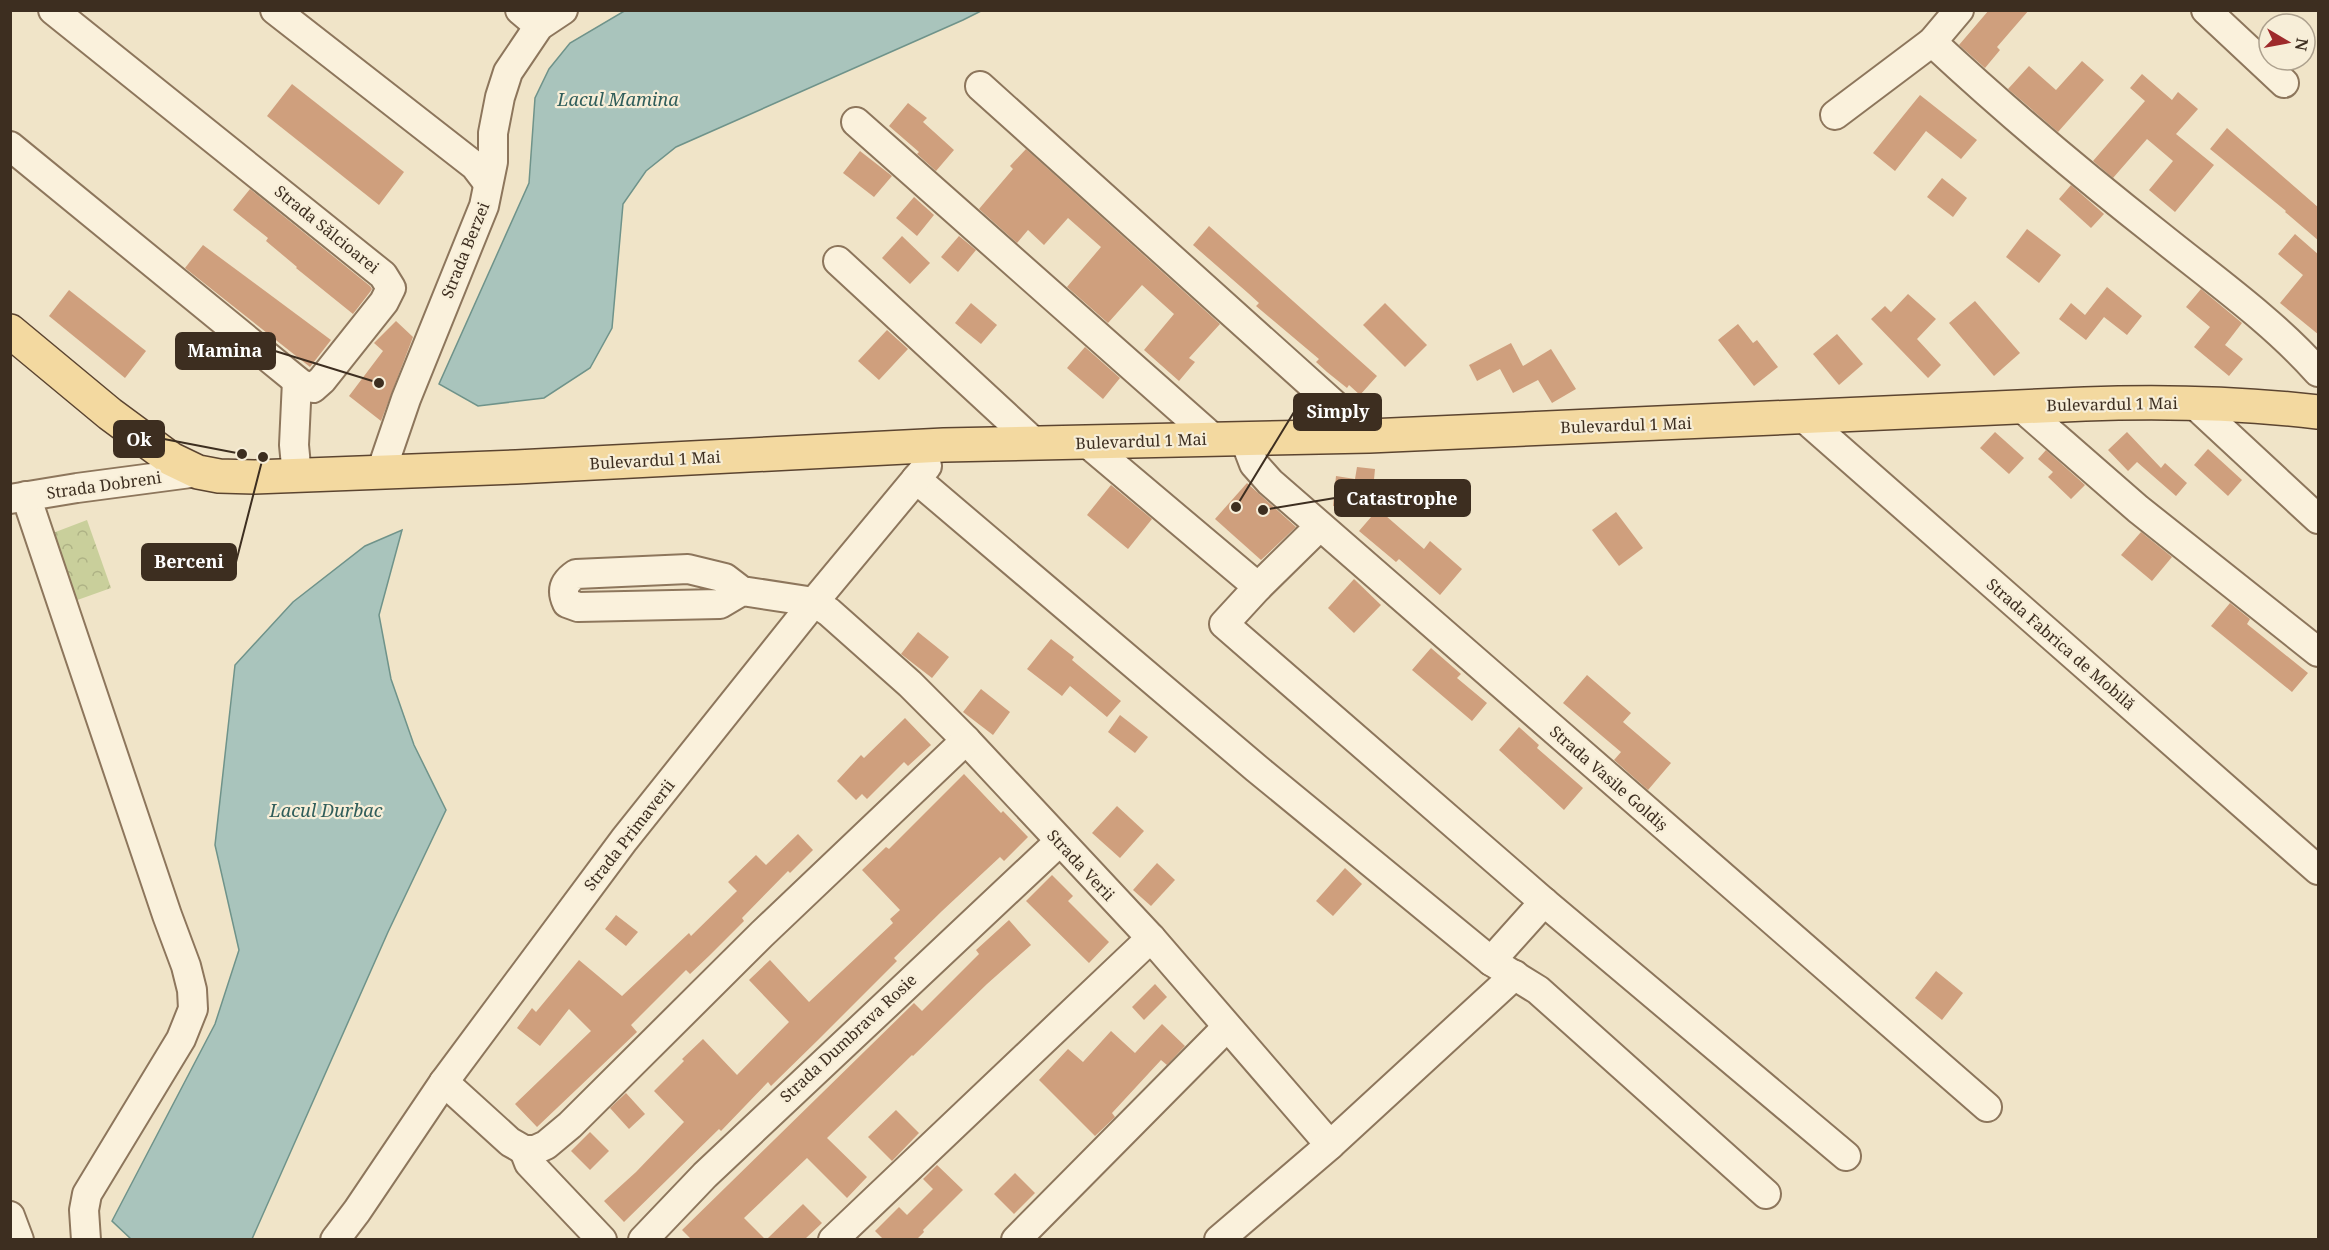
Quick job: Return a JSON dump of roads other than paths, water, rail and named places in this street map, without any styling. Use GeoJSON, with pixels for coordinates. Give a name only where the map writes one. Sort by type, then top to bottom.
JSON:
{"type":"FeatureCollection","features":[{"type":"Feature","properties":{"kind":"main road","name":"Bulevardul 1 Mai"},"geometry":{"type":"LineString","coordinates":[[10,331],[110,414],[171,459],[198,472],[242,477],[516,467],[944,445],[1369,436],[2145,402],[2253,406],[2319,412]]}},
{"type":"Feature","properties":{"kind":"street","name":"Strada Sălcioarei"},"geometry":{"type":"LineString","coordinates":[[52,10],[383,275],[390,288],[384,302],[322,380],[313,388],[297,381]]}},
{"type":"Feature","properties":{"kind":"street","name":"Strada Berzei"},"geometry":{"type":"LineString","coordinates":[[275,10],[475,166],[488,183],[484,206],[410,390],[381,472]]}},
{"type":"Feature","properties":{"kind":"street"},"geometry":{"type":"LineString","coordinates":[[488,183],[493,162],[493,133],[500,97],[530,18],[563,10]]}},
{"type":"Feature","properties":{"kind":"street"},"geometry":{"type":"LineString","coordinates":[[1835,115],[1932,42],[1959,10]]}},
{"type":"Feature","properties":{"kind":"street"},"geometry":{"type":"LineString","coordinates":[[2206,10],[2284,83]]}},
{"type":"Feature","properties":{"kind":"street"},"geometry":{"type":"LineString","coordinates":[[1932,42],[2069,163],[2252,311],[2301,353],[2319,372]]}},
{"type":"Feature","properties":{"kind":"street"},"geometry":{"type":"LineString","coordinates":[[980,86],[1369,436]]}},
{"type":"Feature","properties":{"kind":"street"},"geometry":{"type":"LineString","coordinates":[[856,122],[1229,439]]}},
{"type":"Feature","properties":{"kind":"street"},"geometry":{"type":"LineString","coordinates":[[10,146],[297,381],[294,445],[297,476]]}},
{"type":"Feature","properties":{"kind":"street"},"geometry":{"type":"LineString","coordinates":[[838,261],[1036,444]]}},
{"type":"Feature","properties":{"kind":"street"},"geometry":{"type":"LineString","coordinates":[[2193,403],[2319,519]]}},
{"type":"Feature","properties":{"kind":"street"},"geometry":{"type":"LineString","coordinates":[[2021,407],[2138,509],[2319,652]]}},
{"type":"Feature","properties":{"kind":"street","name":"Strada Fabrica de Mobilă"},"geometry":{"type":"LineString","coordinates":[[1804,418],[2319,870]]}},
{"type":"Feature","properties":{"kind":"street","name":"Strada Vasile Goldiș"},"geometry":{"type":"LineString","coordinates":[[1229,439],[1270,482],[1319,527],[1987,1107]]}},
{"type":"Feature","properties":{"kind":"street"},"geometry":{"type":"LineString","coordinates":[[1086,442],[1258,586]]}},
{"type":"Feature","properties":{"kind":"street","name":"Strada Primaverii"},"geometry":{"type":"LineString","coordinates":[[335,1239],[357,1211],[444,1082],[624,840],[814,602],[944,445]]}},
{"type":"Feature","properties":{"kind":"street","name":"Strada Dobreni"},"geometry":{"type":"LineString","coordinates":[[18,498],[198,472]]}},
{"type":"Feature","properties":{"kind":"street"},"geometry":{"type":"LineString","coordinates":[[916,479],[1256,768],[1503,968],[1538,990],[1766,1194]]}},
{"type":"Feature","properties":{"kind":"street"},"geometry":{"type":"LineString","coordinates":[[18,498],[192,990],[193,1009],[181,1039],[87,1194],[84,1210],[86,1239]]}},
{"type":"Feature","properties":{"kind":"street"},"geometry":{"type":"LineString","coordinates":[[1319,527],[1258,586],[1224,624],[1544,902],[1846,1156]]}},
{"type":"Feature","properties":{"kind":"street"},"geometry":{"type":"LineString","coordinates":[[742,591],[720,604],[578,607],[567,603],[564,587],[568,579],[576,574],[688,569],[725,578],[742,591],[814,602]]}},
{"type":"Feature","properties":{"kind":"street","name":"Strada Verii"},"geometry":{"type":"LineString","coordinates":[[814,602],[910,684],[966,741],[1151,938],[1330,1145]]}},
{"type":"Feature","properties":{"kind":"street"},"geometry":{"type":"LineString","coordinates":[[444,1082],[510,1142],[524,1150],[535,1150],[546,1145],[570,1125],[762,934],[966,741]]}},
{"type":"Feature","properties":{"kind":"street","name":"Strada Dumbrava Rosie"},"geometry":{"type":"LineString","coordinates":[[643,1239],[713,1167],[1059,842]]}},
{"type":"Feature","properties":{"kind":"street"},"geometry":{"type":"LineString","coordinates":[[1219,1239],[1330,1145],[1503,968],[1544,902]]}},
{"type":"Feature","properties":{"kind":"street"},"geometry":{"type":"LineString","coordinates":[[833,1239],[1151,938]]}},
{"type":"Feature","properties":{"kind":"street"},"geometry":{"type":"LineString","coordinates":[[1016,1239],[1227,1027]]}},
{"type":"Feature","properties":{"kind":"street"},"geometry":{"type":"LineString","coordinates":[[524,1150],[529,1163],[602,1239]]}},
{"type":"Feature","properties":{"kind":"street"},"geometry":{"type":"LineString","coordinates":[[10,1216],[19,1239]]}},
{"type":"Feature","properties":{"kind":"water","name":"Lacul Mamina"},"geometry":{"type":"Polygon","coordinates":[[[626,10],[981,11],[676,147],[646,171],[623,204],[612,328],[590,368],[544,398],[478,406],[439,384],[529,183],[535,98],[549,69],[570,43],[626,10]]]}},
{"type":"Feature","properties":{"kind":"water","name":"Lacul Durbac"},"geometry":{"type":"Polygon","coordinates":[[[402,530],[379,615],[391,679],[414,745],[446,810],[388,932],[252,1239],[131,1239],[112,1221],[215,1024],[239,950],[215,845],[235,665],[293,602],[365,546],[402,530]]]}},
{"type":"Feature","properties":{"kind":"place","name":"Mamina"},"geometry":{"type":"Point","coordinates":[379,383]}},
{"type":"Feature","properties":{"kind":"place","name":"Ok"},"geometry":{"type":"Point","coordinates":[242,454]}},
{"type":"Feature","properties":{"kind":"place","name":"Berceni"},"geometry":{"type":"Point","coordinates":[263,457]}},
{"type":"Feature","properties":{"kind":"place","name":"Simply"},"geometry":{"type":"Point","coordinates":[1236,507]}},
{"type":"Feature","properties":{"kind":"place","name":"Catastrophe"},"geometry":{"type":"Point","coordinates":[1263,510]}}]}
